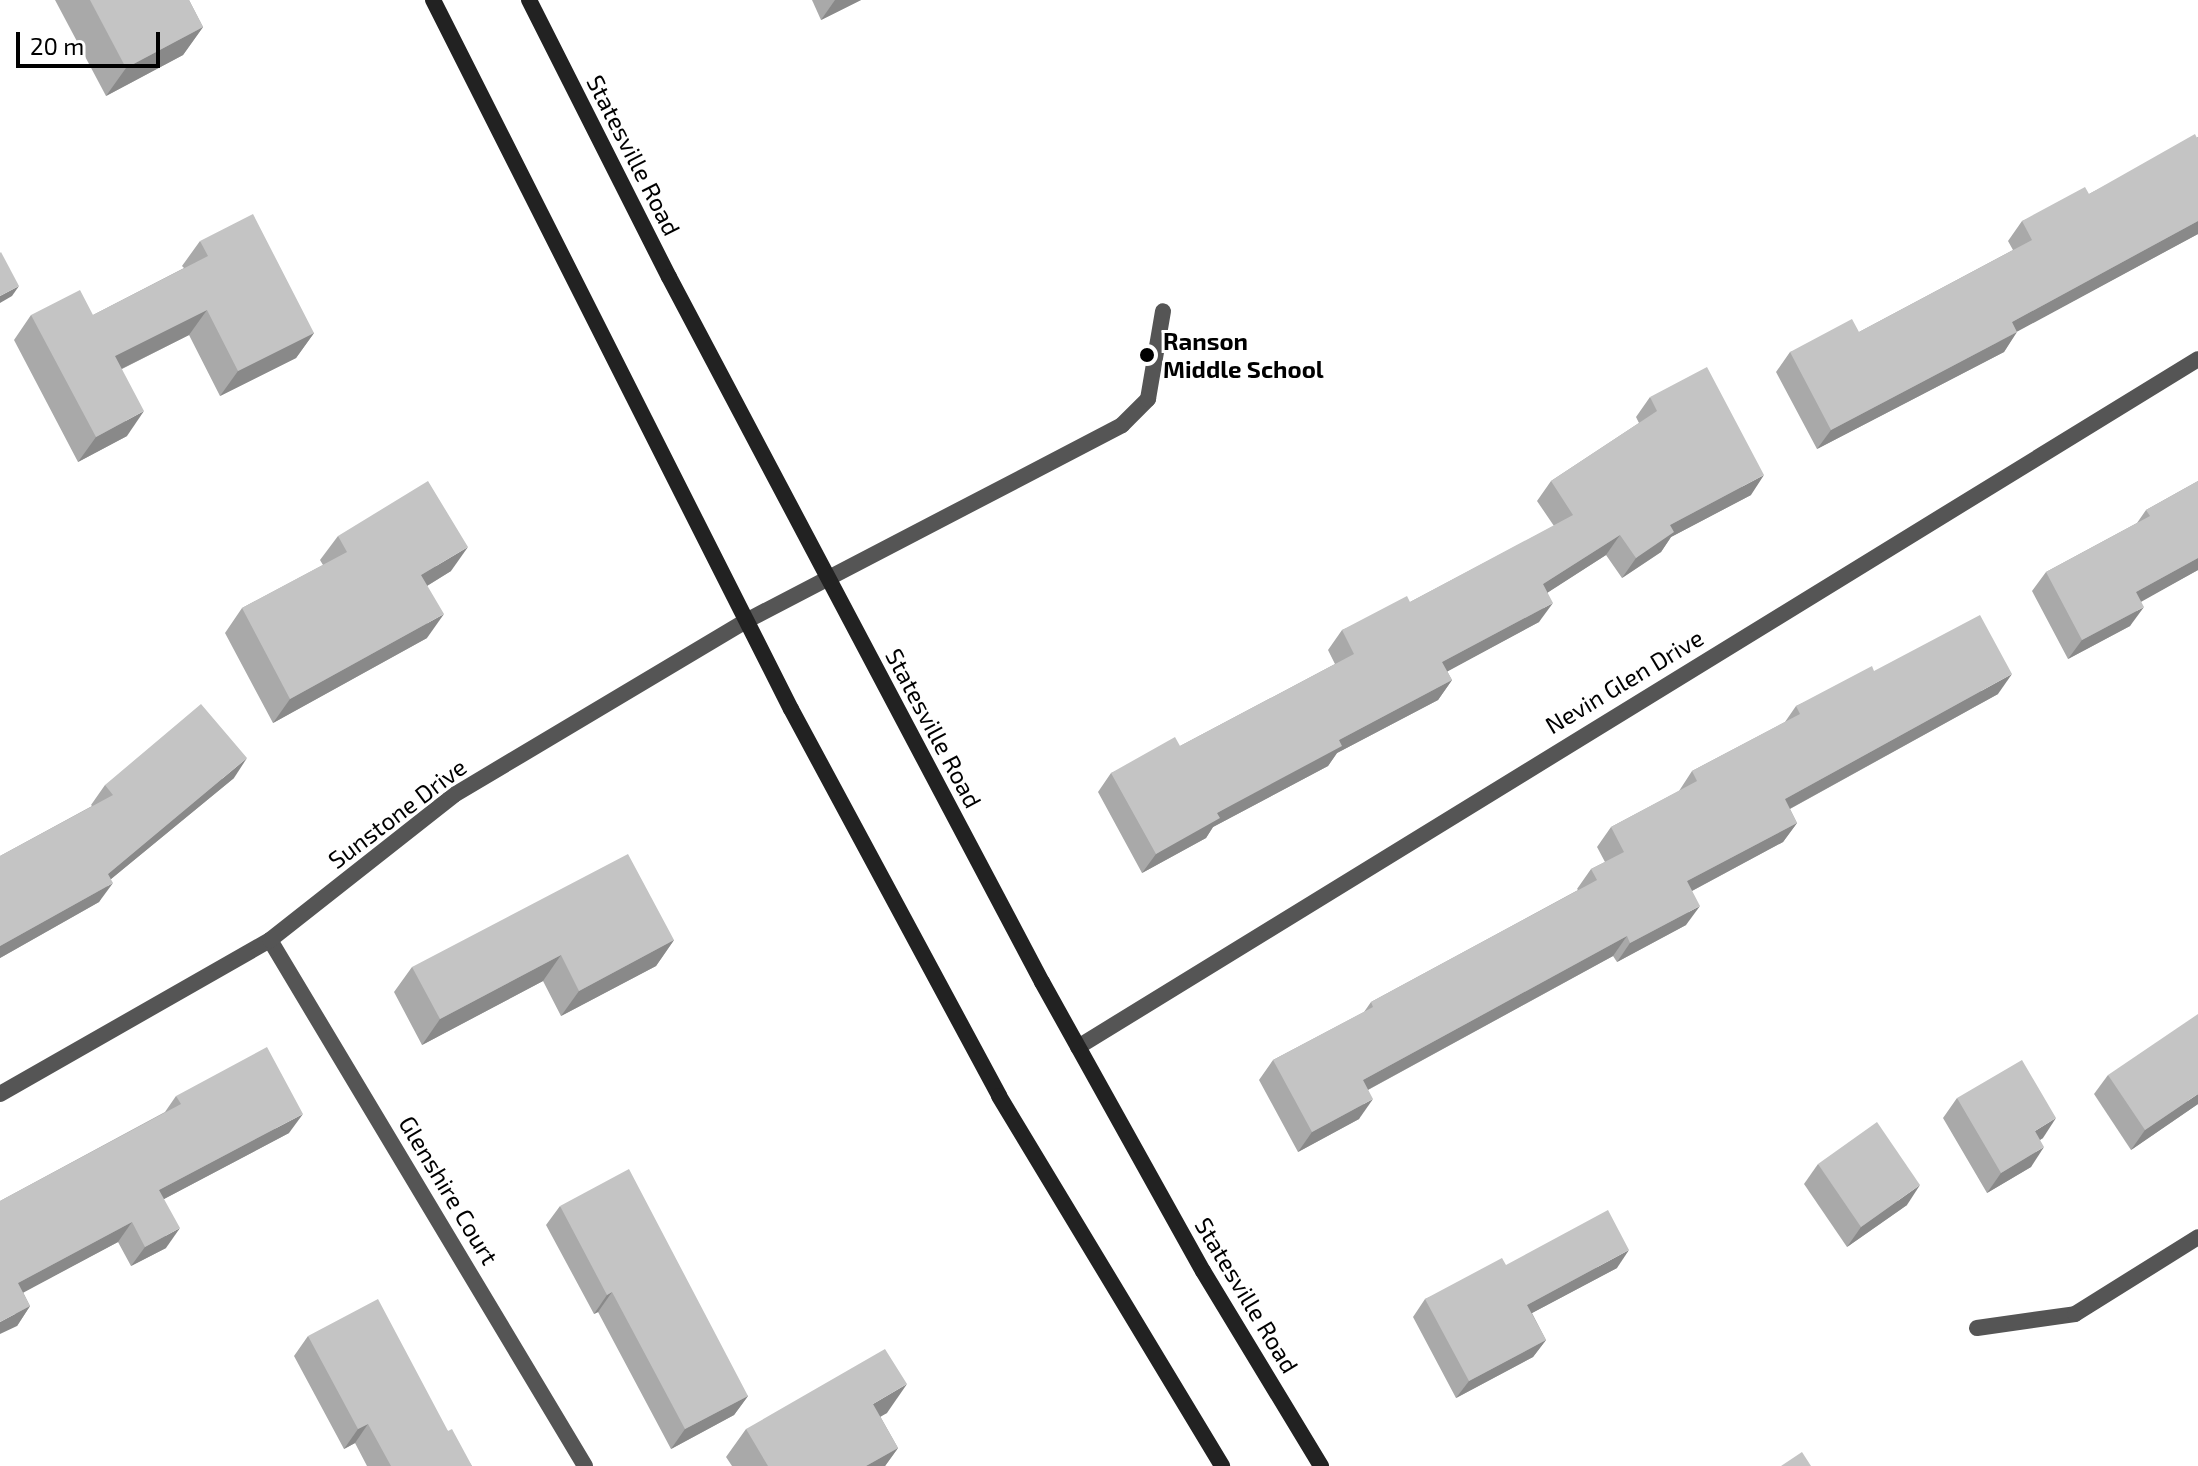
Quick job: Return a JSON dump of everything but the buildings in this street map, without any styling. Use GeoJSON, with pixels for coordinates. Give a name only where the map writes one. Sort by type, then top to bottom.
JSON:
{"type":"FeatureCollection","features":[{"type":"Feature","properties":{"kind":"main road"},"geometry":{"type":"LineString","coordinates":[[433,0],[746,621],[999,1096],[1222,1466]]}},
{"type":"Feature","properties":{"kind":"main road","name":"Statesville Road"},"geometry":{"type":"LineString","coordinates":[[529,0],[828,578],[1078,1047],[1203,1271],[1321,1466]]}},
{"type":"Feature","properties":{"kind":"street","name":"Sunstone Drive"},"geometry":{"type":"LineString","coordinates":[[0,1094],[270,940],[454,795],[746,621],[1122,425],[1148,399],[1163,311]]}},
{"type":"Feature","properties":{"kind":"street","name":"Nevin Glen Drive"},"geometry":{"type":"LineString","coordinates":[[1078,1047],[2198,359]]}},
{"type":"Feature","properties":{"kind":"street","name":"Glenshire Court"},"geometry":{"type":"LineString","coordinates":[[270,940],[585,1466]]}},
{"type":"Feature","properties":{"kind":"street"},"geometry":{"type":"LineString","coordinates":[[1977,1328],[2075,1314],[2198,1237]]}},
{"type":"Feature","properties":{"kind":"place","name":"Ranson Middle School"},"geometry":{"type":"Point","coordinates":[1147,355]}}]}
